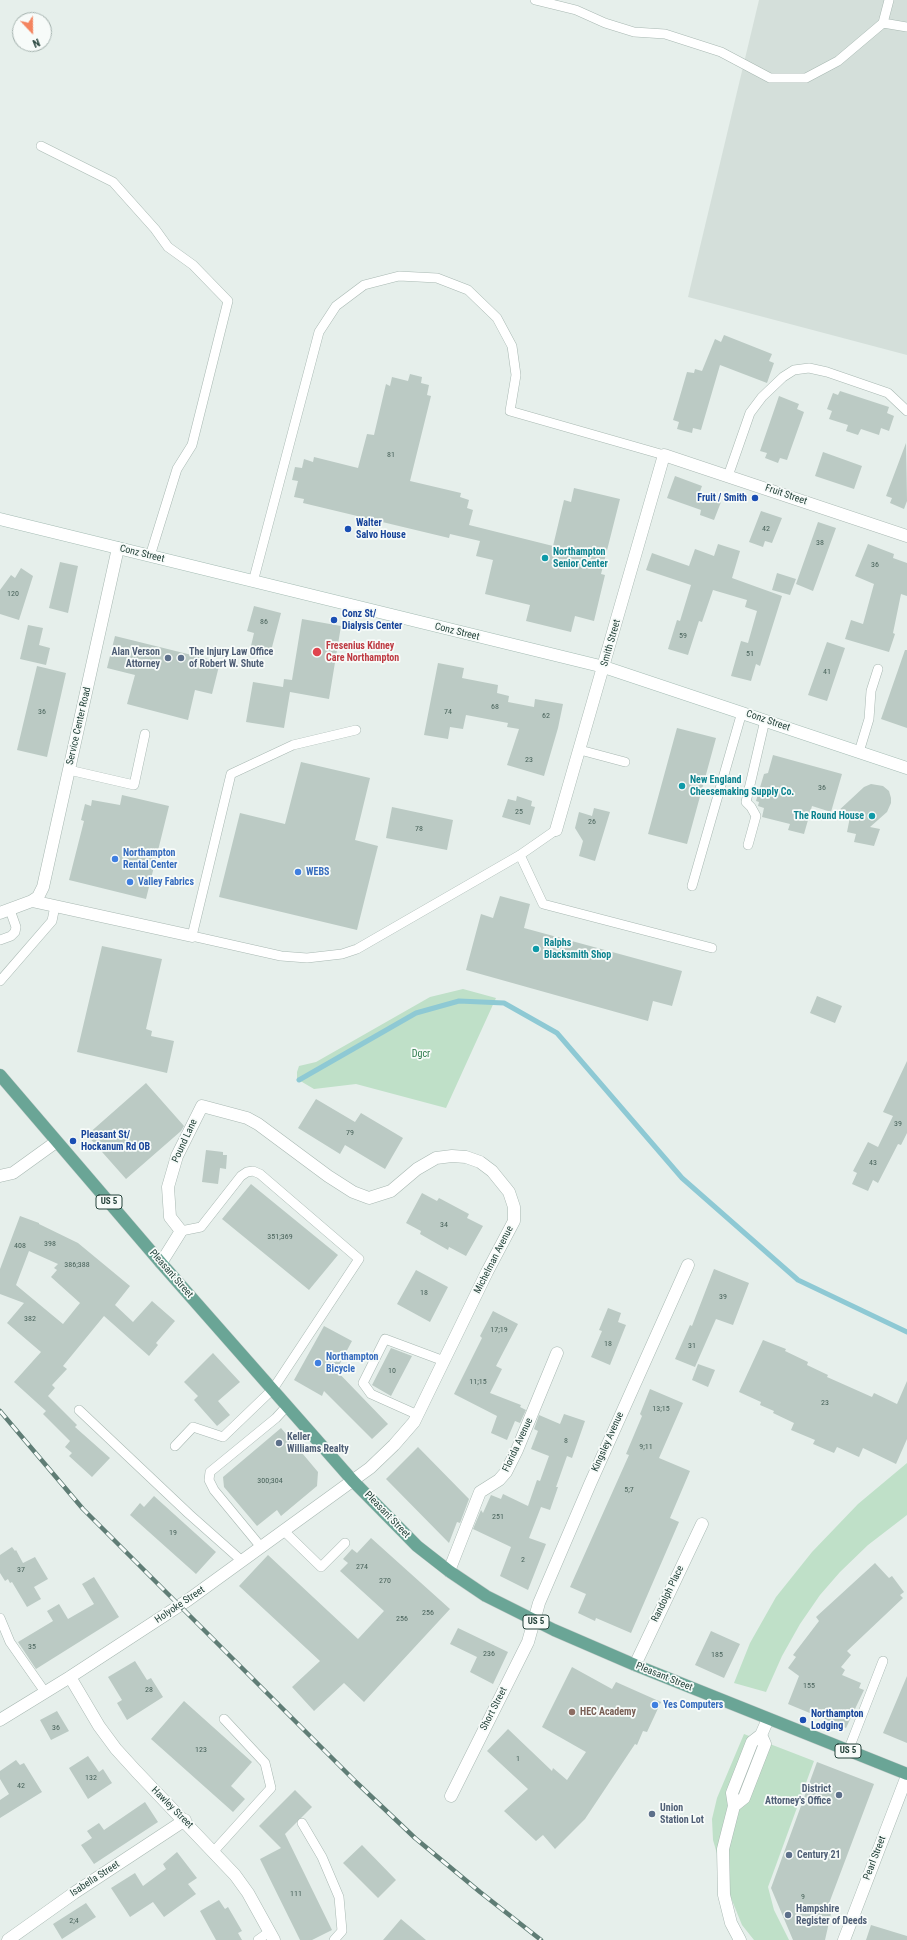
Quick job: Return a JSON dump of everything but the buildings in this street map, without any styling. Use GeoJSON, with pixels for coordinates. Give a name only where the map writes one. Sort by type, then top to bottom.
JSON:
{"type":"FeatureCollection","features":[{"type":"Feature","properties":{"kind":"main road","name":"Pleasant Street"},"geometry":{"type":"LineString","coordinates":[[0,1075],[161,1263],[353,1481],[417,1546],[449,1571],[486,1596],[534,1621],[635,1665],[907,1775]]}},
{"type":"Feature","properties":{"kind":"street","name":"Fruit Street"},"geometry":{"type":"LineString","coordinates":[[664,455],[907,536]]}},
{"type":"Feature","properties":{"kind":"street","name":"Smith Street"},"geometry":{"type":"LineString","coordinates":[[556,830],[664,455]]}},
{"type":"Feature","properties":{"kind":"street","name":"Conz Street"},"geometry":{"type":"LineString","coordinates":[[0,519],[604,667],[907,768]]}},
{"type":"Feature","properties":{"kind":"street","name":"Service Center Road"},"geometry":{"type":"LineString","coordinates":[[32,901],[38,897],[43,887],[118,548]]}},
{"type":"Feature","properties":{"kind":"street"},"geometry":{"type":"LineString","coordinates":[[5,912],[32,901],[192,936]]}},
{"type":"Feature","properties":{"kind":"street","name":"Pound Lane"},"geometry":{"type":"LineString","coordinates":[[181,1231],[170,1217],[168,1187],[177,1156],[202,1106]]}},
{"type":"Feature","properties":{"kind":"street","name":"Michelman Avenue"},"geometry":{"type":"LineString","coordinates":[[202,1106],[247,1118],[258,1124],[334,1180],[353,1192],[369,1198],[391,1191],[417,1169],[436,1158],[452,1156],[480,1162],[502,1182],[512,1200],[514,1221],[487,1272],[418,1415],[414,1422],[394,1445],[370,1468],[353,1481]]}},
{"type":"Feature","properties":{"kind":"street"},"geometry":{"type":"LineString","coordinates":[[0,1176],[13,1173],[56,1142]]}},
{"type":"Feature","properties":{"kind":"street"},"geometry":{"type":"LineString","coordinates":[[161,1263],[181,1231]]}},
{"type":"Feature","properties":{"kind":"street","name":"Kingsley Avenue"},"geometry":{"type":"LineString","coordinates":[[534,1621],[539,1603],[590,1484],[688,1265]]}},
{"type":"Feature","properties":{"kind":"street","name":"Florida Avenue"},"geometry":{"type":"LineString","coordinates":[[449,1571],[480,1492],[499,1480],[506,1472],[557,1354]]}},
{"type":"Feature","properties":{"kind":"street","name":"Holyoke Street"},"geometry":{"type":"LineString","coordinates":[[0,1720],[70,1677],[188,1600],[353,1481]]}},
{"type":"Feature","properties":{"kind":"street","name":"Randolph Place"},"geometry":{"type":"LineString","coordinates":[[635,1665],[702,1524]]}},
{"type":"Feature","properties":{"kind":"street","name":"Short Street"},"geometry":{"type":"LineString","coordinates":[[451,1796],[528,1642],[534,1621]]}},
{"type":"Feature","properties":{"kind":"street","name":"Hawley Street"},"geometry":{"type":"LineString","coordinates":[[70,1677],[99,1726],[108,1738],[136,1771],[185,1820],[235,1875],[248,1893],[272,1936]]}},
{"type":"Feature","properties":{"kind":"street"},"geometry":{"type":"LineString","coordinates":[[740,1940],[728,1913],[722,1874],[724,1840],[734,1806],[744,1798],[765,1744],[761,1736],[768,1719]]}},
{"type":"Feature","properties":{"kind":"street","name":"Pearl Street"},"geometry":{"type":"LineString","coordinates":[[844,1940],[907,1775]]}},
{"type":"Feature","properties":{"kind":"street","name":"Isabella Street"},"geometry":{"type":"LineString","coordinates":[[8,1940],[74,1893],[185,1820]]}},
{"type":"Feature","properties":{"kind":"lane"},"geometry":{"type":"LineString","coordinates":[[535,0],[576,10],[605,24],[634,32],[665,34],[721,52],[770,78],[806,78],[822,71],[838,61],[883,23],[889,0]]}},
{"type":"Feature","properties":{"kind":"lane"},"geometry":{"type":"LineString","coordinates":[[883,23],[907,27]]}},
{"type":"Feature","properties":{"kind":"lane"},"geometry":{"type":"LineString","coordinates":[[41,146],[113,182],[155,229],[168,247],[193,265],[228,302],[192,445],[177,469],[150,556]]}},
{"type":"Feature","properties":{"kind":"lane"},"geometry":{"type":"LineString","coordinates":[[254,582],[319,332],[336,306],[364,285],[399,276],[437,278],[468,290],[497,318],[512,346],[516,375],[510,411],[664,455]]}},
{"type":"Feature","properties":{"kind":"lane"},"geometry":{"type":"LineString","coordinates":[[728,476],[750,413],[762,396],[794,370],[809,368],[827,372],[888,393],[907,410]]}},
{"type":"Feature","properties":{"kind":"lane"},"geometry":{"type":"LineString","coordinates":[[859,752],[869,719],[870,691],[878,669]]}},
{"type":"Feature","properties":{"kind":"lane"},"geometry":{"type":"LineString","coordinates":[[692,886],[742,712]]}},
{"type":"Feature","properties":{"kind":"lane"},"geometry":{"type":"LineString","coordinates":[[748,845],[756,816],[746,802],[765,720]]}},
{"type":"Feature","properties":{"kind":"lane"},"geometry":{"type":"LineString","coordinates":[[356,730],[293,745],[231,774],[192,936],[281,956],[308,958],[342,954],[357,949],[520,854],[556,830]]}},
{"type":"Feature","properties":{"kind":"lane"},"geometry":{"type":"LineString","coordinates":[[69,770],[134,785],[145,734]]}},
{"type":"Feature","properties":{"kind":"lane"},"geometry":{"type":"LineString","coordinates":[[580,750],[625,762]]}},
{"type":"Feature","properties":{"kind":"lane"},"geometry":{"type":"LineString","coordinates":[[520,854],[543,904],[712,948]]}},
{"type":"Feature","properties":{"kind":"lane"},"geometry":{"type":"LineString","coordinates":[[0,981],[52,921],[55,906]]}},
{"type":"Feature","properties":{"kind":"lane"},"geometry":{"type":"LineString","coordinates":[[0,940],[11,936],[15,932],[16,928],[5,912]]}},
{"type":"Feature","properties":{"kind":"lane"},"geometry":{"type":"LineString","coordinates":[[175,1446],[193,1426],[223,1437],[273,1389],[301,1349],[359,1259],[260,1174],[253,1171],[247,1172],[241,1176],[201,1227],[181,1231]]}},
{"type":"Feature","properties":{"kind":"lane"},"geometry":{"type":"LineString","coordinates":[[418,1415],[372,1394],[363,1383],[385,1339],[444,1361]]}},
{"type":"Feature","properties":{"kind":"lane"},"geometry":{"type":"LineString","coordinates":[[261,1547],[214,1490],[209,1480],[210,1472],[276,1418],[287,1406]]}},
{"type":"Feature","properties":{"kind":"lane"},"geometry":{"type":"LineString","coordinates":[[79,1410],[189,1514],[242,1561]]}},
{"type":"Feature","properties":{"kind":"lane"},"geometry":{"type":"LineString","coordinates":[[284,1531],[321,1568],[345,1542]]}},
{"type":"Feature","properties":{"kind":"lane"},"geometry":{"type":"LineString","coordinates":[[0,1618],[10,1642],[45,1692]]}},
{"type":"Feature","properties":{"kind":"lane"},"geometry":{"type":"LineString","coordinates":[[848,1751],[883,1661]]}},
{"type":"Feature","properties":{"kind":"lane"},"geometry":{"type":"LineString","coordinates":[[214,1851],[271,1788],[265,1763],[224,1719]]}},
{"type":"Feature","properties":{"kind":"lane"},"geometry":{"type":"LineString","coordinates":[[302,1823],[322,1857],[339,1897],[342,1931],[334,1940]]}},
{"type":"Feature","properties":{"kind":"lane"},"geometry":{"type":"LineString","coordinates":[[258,1940],[272,1936]]}},
{"type":"Feature","properties":{"kind":"shaded area"},"geometry":{"type":"Polygon","coordinates":[[[759,0],[907,0],[907,355],[688,297],[759,0]]]}},
{"type":"Feature","properties":{"kind":"green space","name":"Dgcr"},"geometry":{"type":"Polygon","coordinates":[[[463,989],[496,998],[446,1108],[356,1084],[314,1089],[297,1079],[299,1066],[316,1062],[430,997],[463,989]]]}},
{"type":"Feature","properties":{"kind":"green space"},"geometry":{"type":"Polygon","coordinates":[[[907,1463],[907,1515],[868,1545],[840,1572],[820,1595],[800,1624],[782,1656],[766,1692],[734,1683],[750,1643],[776,1597],[812,1552],[858,1504],[907,1463]]]}},
{"type":"Feature","properties":{"kind":"green space"},"geometry":{"type":"Polygon","coordinates":[[[744,1734],[814,1761],[768,1887],[774,1910],[789,1940],[754,1940],[742,1925],[727,1888],[713,1840],[712,1819],[717,1798],[744,1734]]]}},
{"type":"Feature","properties":{"kind":"waterway"},"geometry":{"type":"LineString","coordinates":[[299,1080],[416,1013],[459,1001],[504,1003],[557,1033],[682,1178],[798,1280],[907,1332]]}},
{"type":"Feature","properties":{"kind":"railway"},"geometry":{"type":"LineString","coordinates":[[0,1411],[83,1509],[356,1782],[415,1838],[541,1940]]}},
{"type":"Feature","properties":{"kind":"place","name":"Fruit / Smith"},"geometry":{"type":"Point","coordinates":[755,498]}},
{"type":"Feature","properties":{"kind":"place","name":"Walter Salvo House"},"geometry":{"type":"Point","coordinates":[348,529]}},
{"type":"Feature","properties":{"kind":"place","name":"Northampton Senior Center"},"geometry":{"type":"Point","coordinates":[545,558]}},
{"type":"Feature","properties":{"kind":"place","name":"Conz St/ Dialysis Center"},"geometry":{"type":"Point","coordinates":[334,620]}},
{"type":"Feature","properties":{"kind":"place","name":"Fresenius Kidney Care Northampton"},"geometry":{"type":"Point","coordinates":[317,652]}},
{"type":"Feature","properties":{"kind":"place","name":"Alan Verson Attorney"},"geometry":{"type":"Point","coordinates":[168,658]}},
{"type":"Feature","properties":{"kind":"place","name":"The Injury Law Office of Robert W. Shute"},"geometry":{"type":"Point","coordinates":[181,658]}},
{"type":"Feature","properties":{"kind":"place","name":"New England Cheesemaking Supply Co."},"geometry":{"type":"Point","coordinates":[682,786]}},
{"type":"Feature","properties":{"kind":"place","name":"The Round House"},"geometry":{"type":"Point","coordinates":[872,816]}},
{"type":"Feature","properties":{"kind":"place","name":"Northampton Rental Center"},"geometry":{"type":"Point","coordinates":[115,859]}},
{"type":"Feature","properties":{"kind":"place","name":"WEBS"},"geometry":{"type":"Point","coordinates":[298,872]}},
{"type":"Feature","properties":{"kind":"place","name":"Valley Fabrics"},"geometry":{"type":"Point","coordinates":[130,882]}},
{"type":"Feature","properties":{"kind":"place","name":"Ralphs Blacksmith Shop"},"geometry":{"type":"Point","coordinates":[536,949]}},
{"type":"Feature","properties":{"kind":"place","name":"Pleasant St/ Hockanum Rd OB"},"geometry":{"type":"Point","coordinates":[73,1141]}},
{"type":"Feature","properties":{"kind":"place","name":"Northampton Bicycle"},"geometry":{"type":"Point","coordinates":[318,1363]}},
{"type":"Feature","properties":{"kind":"place","name":"Keller Williams Realty"},"geometry":{"type":"Point","coordinates":[279,1443]}},
{"type":"Feature","properties":{"kind":"place","name":"Yes Computers"},"geometry":{"type":"Point","coordinates":[655,1705]}},
{"type":"Feature","properties":{"kind":"place","name":"HEC Academy"},"geometry":{"type":"Point","coordinates":[572,1712]}},
{"type":"Feature","properties":{"kind":"place","name":"Northampton Lodging"},"geometry":{"type":"Point","coordinates":[803,1720]}},
{"type":"Feature","properties":{"kind":"place","name":"District Attorney's Office"},"geometry":{"type":"Point","coordinates":[839,1795]}},
{"type":"Feature","properties":{"kind":"place","name":"Union Station Lot"},"geometry":{"type":"Point","coordinates":[652,1814]}},
{"type":"Feature","properties":{"kind":"place","name":"Century 21"},"geometry":{"type":"Point","coordinates":[789,1855]}},
{"type":"Feature","properties":{"kind":"place","name":"Hampshire Register of Deeds"},"geometry":{"type":"Point","coordinates":[788,1915]}}]}
